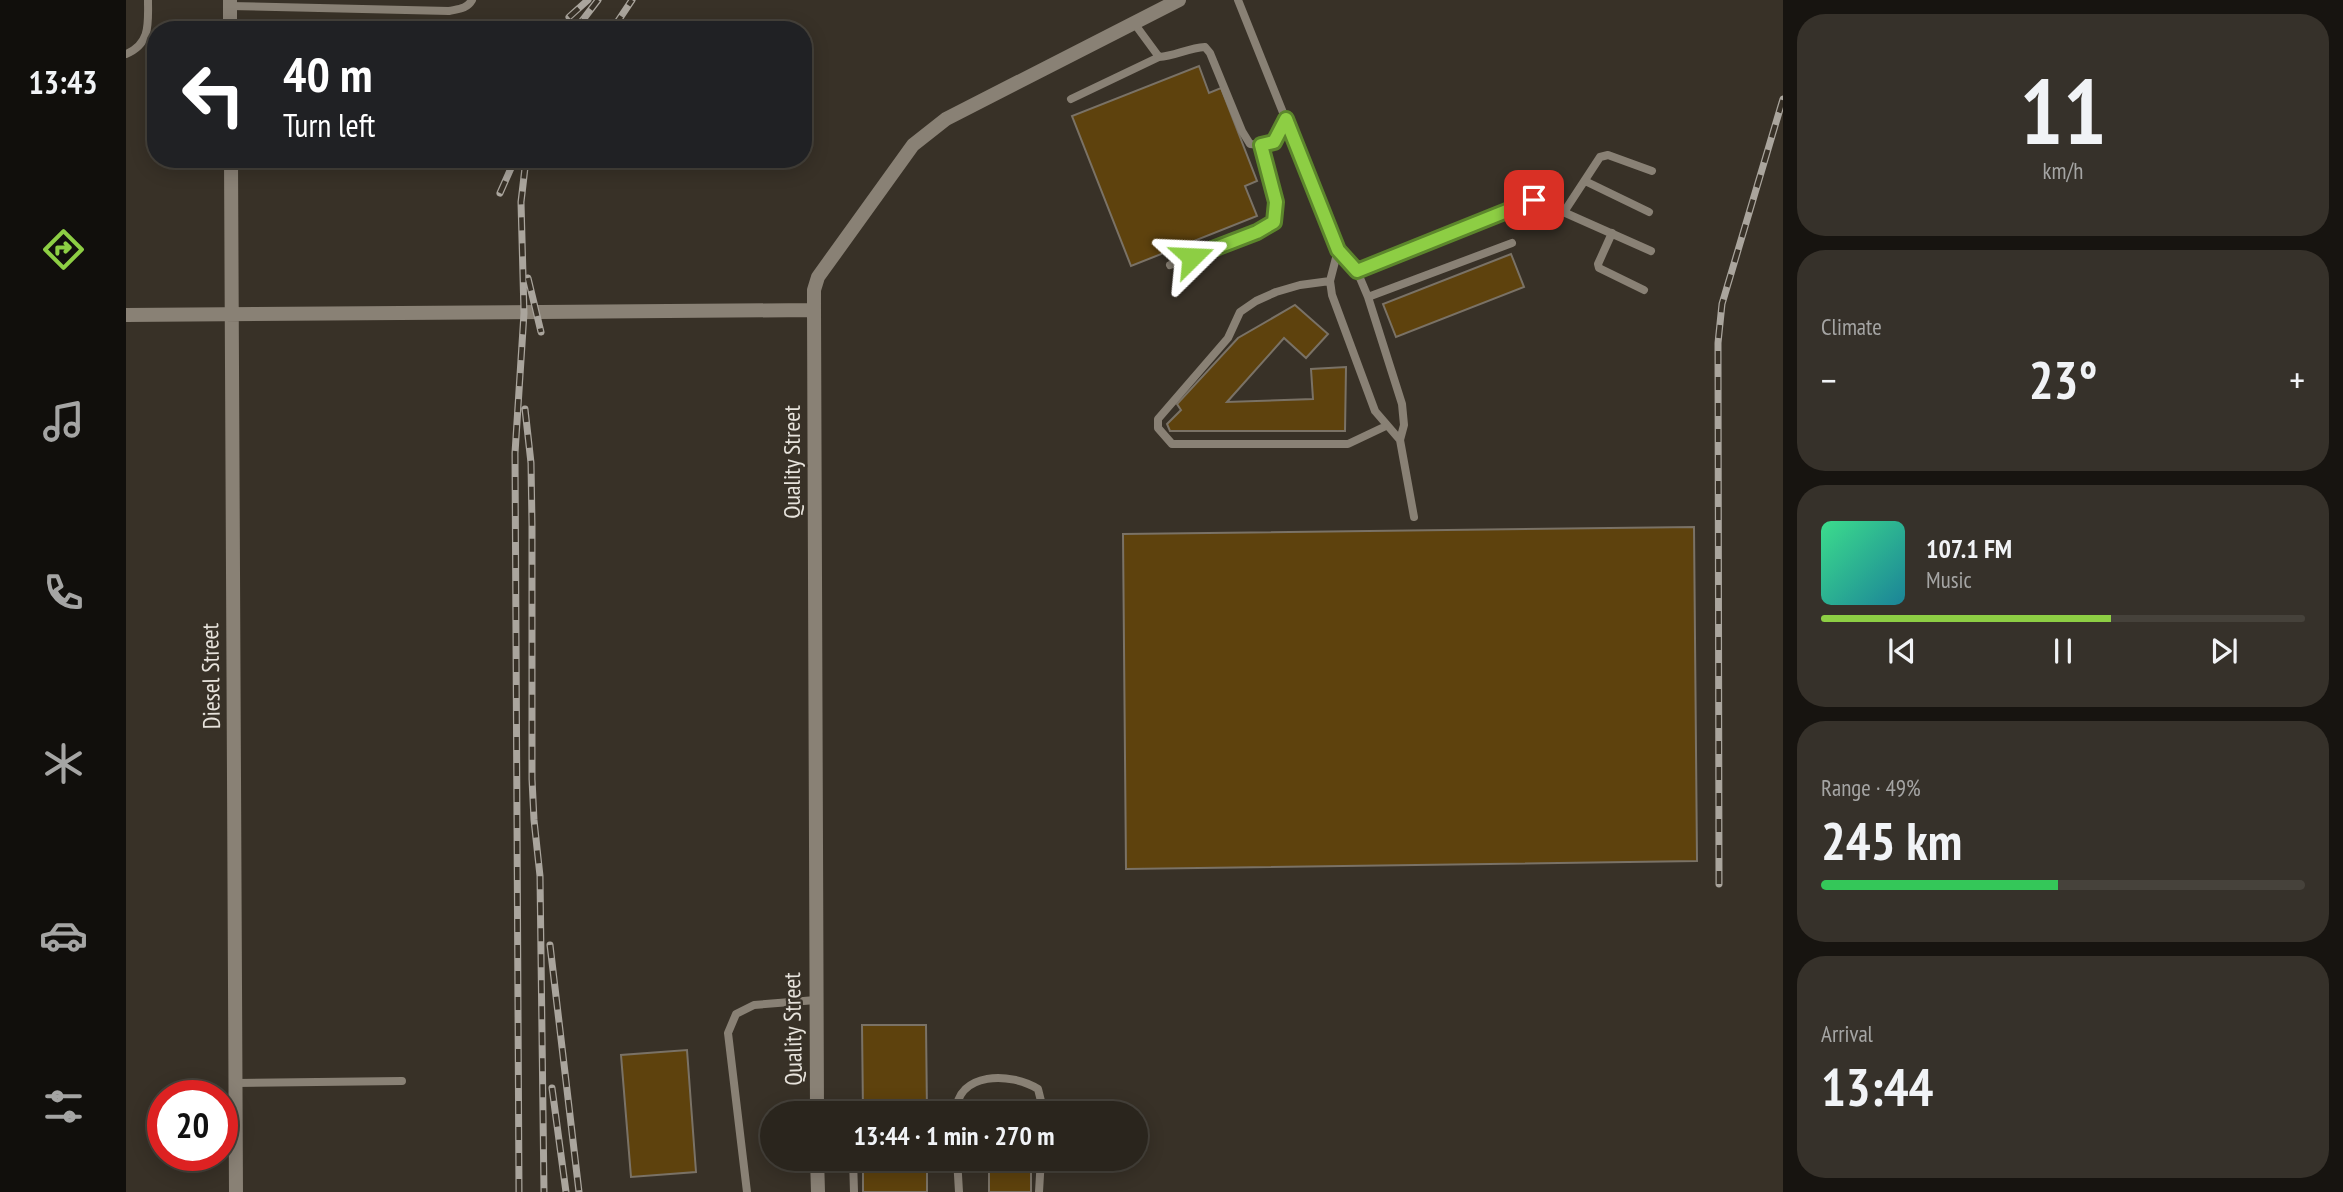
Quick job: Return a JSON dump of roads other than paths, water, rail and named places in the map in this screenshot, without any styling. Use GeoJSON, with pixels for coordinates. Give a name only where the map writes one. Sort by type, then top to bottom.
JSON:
{"type":"FeatureCollection","features":[{"type":"Feature","properties":{"kind":"street","name":"Quality Street"},"geometry":{"type":"LineString","coordinates":[[817,1101],[814,290],[818,277],[913,145],[946,119],[1179,0]]}},
{"type":"Feature","properties":{"kind":"street"},"geometry":{"type":"LineString","coordinates":[[230,3],[230,21]]}},
{"type":"Feature","properties":{"kind":"street","name":"Diesel Street"},"geometry":{"type":"LineString","coordinates":[[231,168],[236,1080]]}},
{"type":"Feature","properties":{"kind":"street"},"geometry":{"type":"LineString","coordinates":[[126,314],[814,310]]}},
{"type":"Feature","properties":{"kind":"street","name":"Diesel Street"},"geometry":{"type":"LineString","coordinates":[[236,1171],[236,1192]]}},
{"type":"Feature","properties":{"kind":"street"},"geometry":{"type":"LineString","coordinates":[[817,1171],[818,1192]]}},
{"type":"Feature","properties":{"kind":"lane"},"geometry":{"type":"LineString","coordinates":[[147,21],[148,0]]}},
{"type":"Feature","properties":{"kind":"lane"},"geometry":{"type":"LineString","coordinates":[[230,3],[449,10],[461,9],[470,5],[472,0]]}},
{"type":"Feature","properties":{"kind":"lane"},"geometry":{"type":"LineString","coordinates":[[1238,0],[1338,250],[1357,271],[1368,297],[1402,404],[1404,425],[1400,440],[1414,517]]}},
{"type":"Feature","properties":{"kind":"lane"},"geometry":{"type":"LineString","coordinates":[[1134,23],[1159,57]]}},
{"type":"Feature","properties":{"kind":"lane"},"geometry":{"type":"LineString","coordinates":[[126,54],[134,50],[147,35]]}},
{"type":"Feature","properties":{"kind":"lane"},"geometry":{"type":"LineString","coordinates":[[1071,99],[1159,57],[1193,47],[1205,47],[1250,144],[1274,142],[1286,119]]}},
{"type":"Feature","properties":{"kind":"lane"},"geometry":{"type":"LineString","coordinates":[[1170,265],[1257,232],[1274,222],[1276,202],[1261,145]]}},
{"type":"Feature","properties":{"kind":"lane"},"geometry":{"type":"LineString","coordinates":[[1564,212],[1600,157],[1608,155],[1651,171]]}},
{"type":"Feature","properties":{"kind":"lane"},"geometry":{"type":"LineString","coordinates":[[1585,181],[1649,212]]}},
{"type":"Feature","properties":{"kind":"lane"},"geometry":{"type":"LineString","coordinates":[[1357,271],[1534,200],[1651,251]]}},
{"type":"Feature","properties":{"kind":"lane"},"geometry":{"type":"LineString","coordinates":[[1612,233],[1598,264],[1599,268],[1644,290]]}},
{"type":"Feature","properties":{"kind":"lane"},"geometry":{"type":"LineString","coordinates":[[1368,297],[1511,243]]}},
{"type":"Feature","properties":{"kind":"lane"},"geometry":{"type":"LineString","coordinates":[[1338,250],[1330,281],[1332,295],[1374,411],[1400,440]]}},
{"type":"Feature","properties":{"kind":"lane"},"geometry":{"type":"LineString","coordinates":[[1330,281],[1276,292],[1240,312],[1228,338],[1158,419],[1158,428],[1172,444],[1348,444],[1386,426]]}},
{"type":"Feature","properties":{"kind":"lane"},"geometry":{"type":"LineString","coordinates":[[747,1192],[728,1033],[736,1014],[754,1005],[816,1000]]}},
{"type":"Feature","properties":{"kind":"lane"},"geometry":{"type":"LineString","coordinates":[[957,1101],[975,1083],[997,1077],[1018,1079],[1038,1088],[1041,1101]]}},
{"type":"Feature","properties":{"kind":"lane"},"geometry":{"type":"LineString","coordinates":[[238,1083],[402,1081]]}},
{"type":"Feature","properties":{"kind":"lane"},"geometry":{"type":"LineString","coordinates":[[853,1171],[854,1192]]}},
{"type":"Feature","properties":{"kind":"lane"},"geometry":{"type":"LineString","coordinates":[[958,1171],[959,1192]]}},
{"type":"Feature","properties":{"kind":"lane"},"geometry":{"type":"LineString","coordinates":[[1039,1192],[1040,1171]]}},
{"type":"Feature","properties":{"kind":"railway"},"geometry":{"type":"LineString","coordinates":[[569,17],[588,0]]}},
{"type":"Feature","properties":{"kind":"railway"},"geometry":{"type":"LineString","coordinates":[[582,21],[598,0]]}},
{"type":"Feature","properties":{"kind":"railway"},"geometry":{"type":"LineString","coordinates":[[618,21],[632,0]]}},
{"type":"Feature","properties":{"kind":"railway"},"geometry":{"type":"LineString","coordinates":[[1719,884],[1718,343],[1722,304],[1783,99]]}},
{"type":"Feature","properties":{"kind":"railway"},"geometry":{"type":"LineString","coordinates":[[500,193],[511,168]]}},
{"type":"Feature","properties":{"kind":"railway"},"geometry":{"type":"LineString","coordinates":[[519,1192],[515,453],[524,313],[521,202],[525,168]]}},
{"type":"Feature","properties":{"kind":"railway"},"geometry":{"type":"LineString","coordinates":[[528,278],[541,332]]}},
{"type":"Feature","properties":{"kind":"railway"},"geometry":{"type":"LineString","coordinates":[[525,409],[531,463],[532,779],[540,876],[544,1192]]}},
{"type":"Feature","properties":{"kind":"railway"},"geometry":{"type":"LineString","coordinates":[[550,945],[579,1192]]}},
{"type":"Feature","properties":{"kind":"railway"},"geometry":{"type":"LineString","coordinates":[[552,1088],[566,1192]]}}]}
